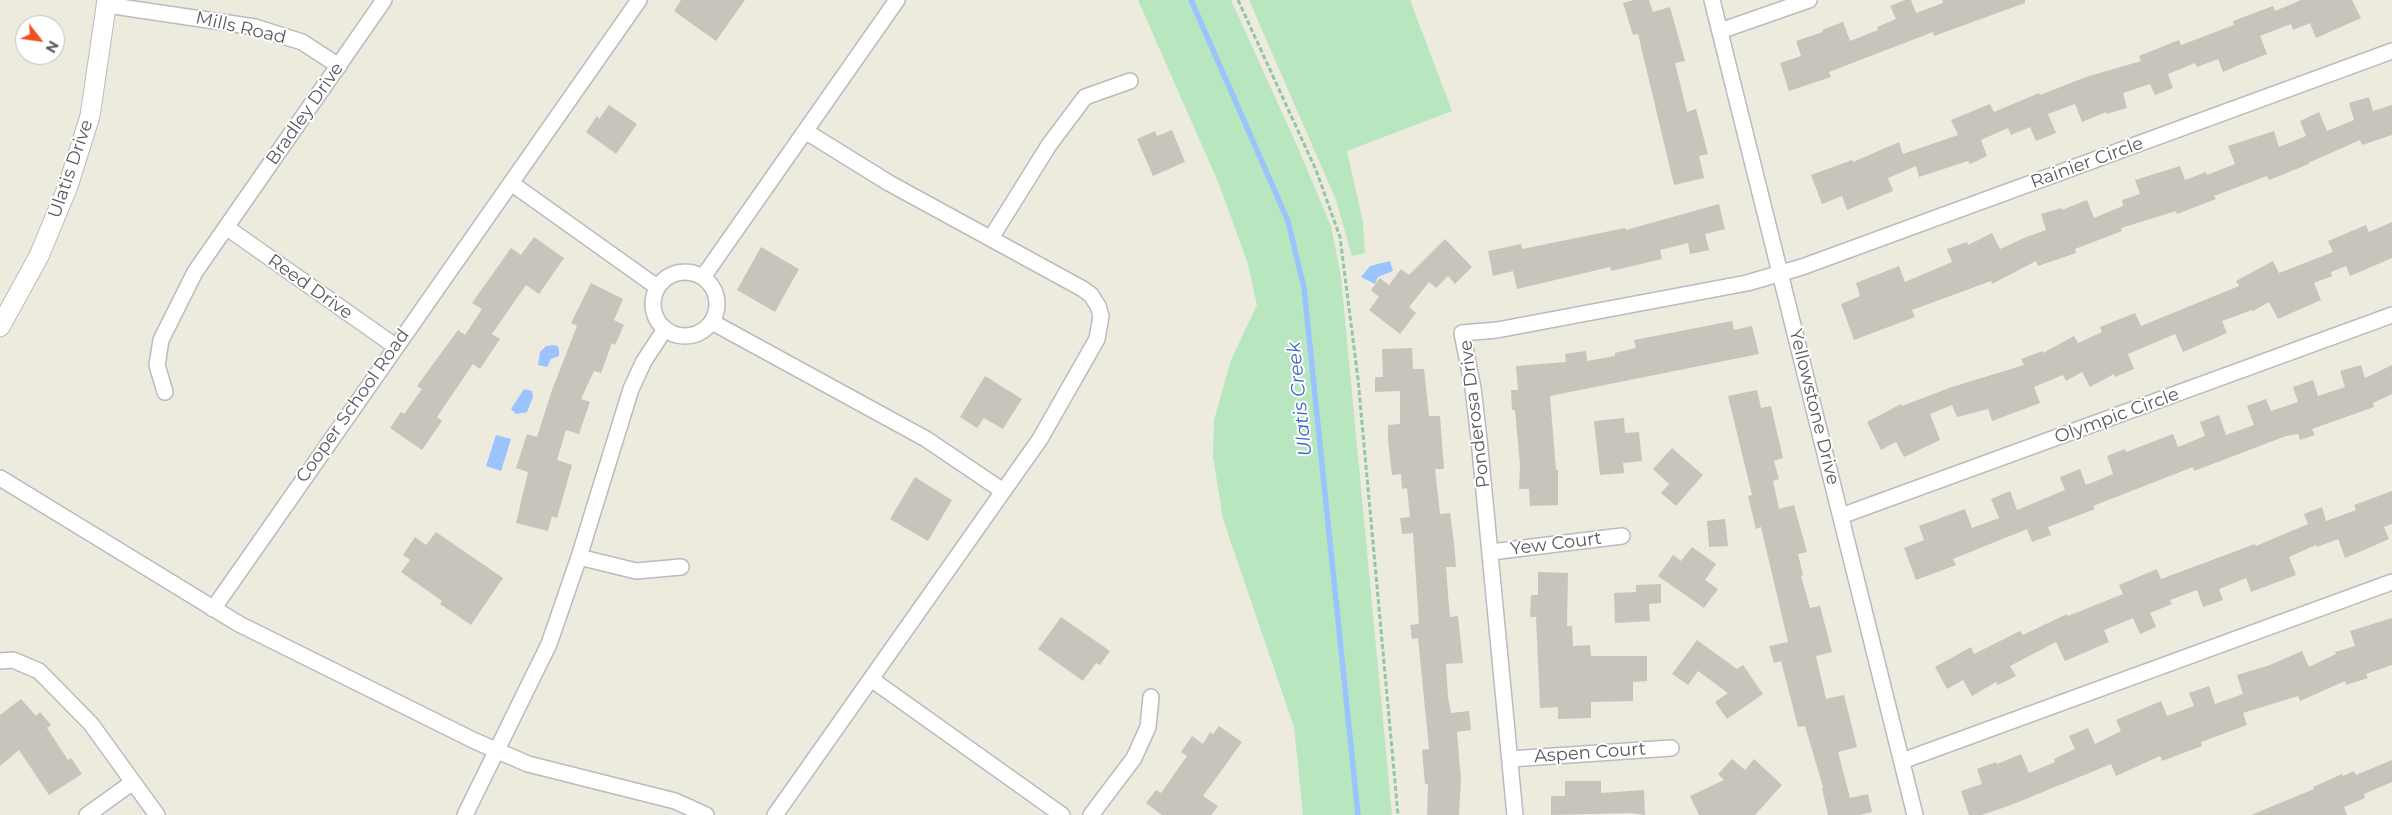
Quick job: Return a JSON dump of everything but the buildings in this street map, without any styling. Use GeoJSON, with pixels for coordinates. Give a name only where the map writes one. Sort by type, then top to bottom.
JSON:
{"type":"FeatureCollection","features":[{"type":"Feature","properties":{"kind":"street","name":"Bradley Drive"},"geometry":{"type":"LineString","coordinates":[[165,392],[157,365],[161,340],[195,272],[384,0]]}},
{"type":"Feature","properties":{"kind":"street","name":"Cooper School Road"},"geometry":{"type":"LineString","coordinates":[[213,609],[395,346],[639,0]]}},
{"type":"Feature","properties":{"kind":"street"},"geometry":{"type":"LineString","coordinates":[[703,277],[897,0]]}},
{"type":"Feature","properties":{"kind":"street","name":"Yellowstone Drive"},"geometry":{"type":"LineString","coordinates":[[1712,0],[1915,815]]}},
{"type":"Feature","properties":{"kind":"street"},"geometry":{"type":"LineString","coordinates":[[1720,31],[1808,0]]}},
{"type":"Feature","properties":{"kind":"street","name":"Mills Road"},"geometry":{"type":"LineString","coordinates":[[107,3],[256,27],[302,42],[339,66]]}},
{"type":"Feature","properties":{"kind":"street","name":"Ulatis Drive"},"geometry":{"type":"LineString","coordinates":[[0,328],[39,256],[68,186],[90,116],[107,3]]}},
{"type":"Feature","properties":{"kind":"street","name":"Rainier Circle"},"geometry":{"type":"LineString","coordinates":[[1781,274],[2392,51]]}},
{"type":"Feature","properties":{"kind":"street"},"geometry":{"type":"LineString","coordinates":[[991,238],[1049,145],[1085,98],[1130,81]]}},
{"type":"Feature","properties":{"kind":"street"},"geometry":{"type":"LineString","coordinates":[[776,815],[1040,439],[1097,339],[1101,316],[1098,306],[1091,295],[1083,289],[889,183],[805,131]]}},
{"type":"Feature","properties":{"kind":"street"},"geometry":{"type":"LineString","coordinates":[[510,183],[657,287]]}},
{"type":"Feature","properties":{"kind":"street","name":"Reed Drive"},"geometry":{"type":"LineString","coordinates":[[226,227],[395,346]]}},
{"type":"Feature","properties":{"kind":"street"},"geometry":{"type":"LineString","coordinates":[[683,271],[693,272],[703,277],[715,292],[716,313],[712,322],[696,334],[687,336],[677,335],[665,329],[655,316],[653,307],[657,287],[668,276],[683,271]]}},
{"type":"Feature","properties":{"kind":"street","name":"Ponderosa Drive"},"geometry":{"type":"LineString","coordinates":[[1515,815],[1491,552],[1472,388],[1462,333],[1507,328],[1747,283],[1781,274]]}},
{"type":"Feature","properties":{"kind":"street","name":"Olympic Circle"},"geometry":{"type":"LineString","coordinates":[[1842,516],[2392,315]]}},
{"type":"Feature","properties":{"kind":"street"},"geometry":{"type":"LineString","coordinates":[[712,322],[926,440],[1003,491]]}},
{"type":"Feature","properties":{"kind":"street"},"geometry":{"type":"LineString","coordinates":[[465,815],[549,644],[579,557],[631,389],[644,361],[665,329]]}},
{"type":"Feature","properties":{"kind":"street"},"geometry":{"type":"LineString","coordinates":[[0,478],[213,609],[257,633],[497,751],[528,764],[675,800],[706,815]]}},
{"type":"Feature","properties":{"kind":"street","name":"Yew Court"},"geometry":{"type":"LineString","coordinates":[[1491,552],[1622,536]]}},
{"type":"Feature","properties":{"kind":"street"},"geometry":{"type":"LineString","coordinates":[[579,557],[636,571],[681,567]]}},
{"type":"Feature","properties":{"kind":"street"},"geometry":{"type":"LineString","coordinates":[[1902,761],[2392,582]]}},
{"type":"Feature","properties":{"kind":"street"},"geometry":{"type":"LineString","coordinates":[[0,661],[13,660],[39,671],[91,724],[157,815]]}},
{"type":"Feature","properties":{"kind":"street"},"geometry":{"type":"LineString","coordinates":[[871,679],[1062,815]]}},
{"type":"Feature","properties":{"kind":"street"},"geometry":{"type":"LineString","coordinates":[[1091,815],[1134,758],[1148,727],[1151,698]]}},
{"type":"Feature","properties":{"kind":"street","name":"Aspen Court"},"geometry":{"type":"LineString","coordinates":[[1510,759],[1671,748]]}},
{"type":"Feature","properties":{"kind":"street"},"geometry":{"type":"LineString","coordinates":[[86,815],[133,782]]}},
{"type":"Feature","properties":{"kind":"path"},"geometry":{"type":"LineString","coordinates":[[1238,0],[1316,170],[1340,237],[1358,389],[1398,815]]}},
{"type":"Feature","properties":{"kind":"green space"},"geometry":{"type":"Polygon","coordinates":[[[1138,0],[1231,0],[1331,226],[1341,277],[1392,815],[1303,815],[1294,727],[1223,519],[1213,457],[1214,420],[1231,360],[1257,305],[1248,264],[1219,184],[1138,0]]]}},
{"type":"Feature","properties":{"kind":"green space"},"geometry":{"type":"Polygon","coordinates":[[[1249,0],[1410,0],[1452,111],[1347,151],[1363,223],[1365,253],[1352,256],[1336,200],[1249,0]]]}},
{"type":"Feature","properties":{"kind":"water"},"geometry":{"type":"Polygon","coordinates":[[[1390,261],[1393,271],[1378,277],[1375,284],[1361,277],[1370,266],[1390,261]]]}},
{"type":"Feature","properties":{"kind":"water"},"geometry":{"type":"Polygon","coordinates":[[[556,345],[559,348],[559,356],[551,359],[547,367],[538,365],[540,352],[546,346],[556,345]]]}},
{"type":"Feature","properties":{"kind":"water"},"geometry":{"type":"Polygon","coordinates":[[[524,389],[532,391],[533,397],[527,412],[516,414],[511,409],[524,389]]]}},
{"type":"Feature","properties":{"kind":"water"},"geometry":{"type":"Polygon","coordinates":[[[496,435],[511,439],[501,471],[486,466],[496,435]]]}},
{"type":"Feature","properties":{"kind":"waterway","name":"Ulatis Creek"},"geometry":{"type":"LineString","coordinates":[[1191,0],[1288,221],[1304,288],[1358,815]]}}]}
